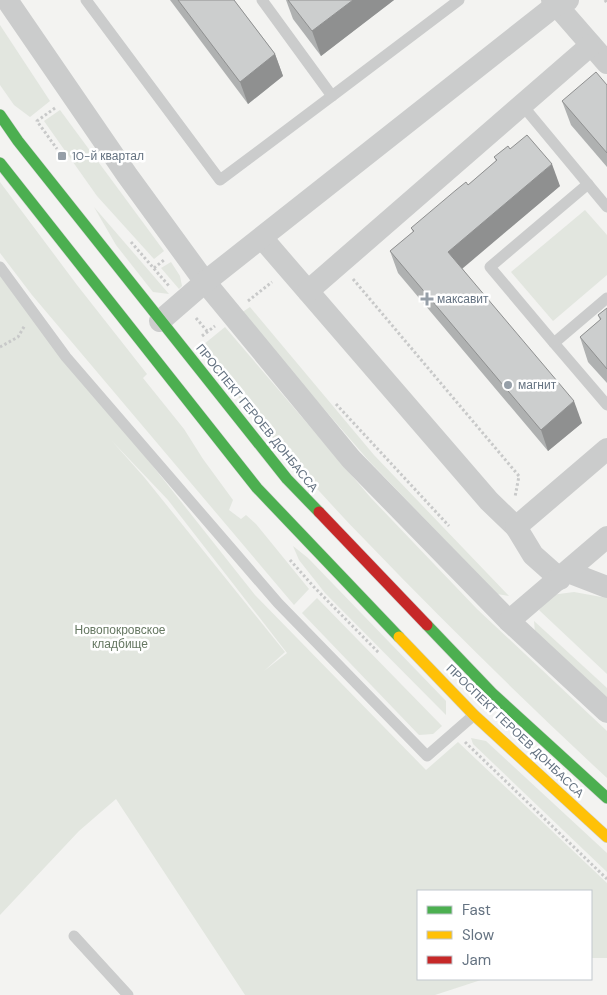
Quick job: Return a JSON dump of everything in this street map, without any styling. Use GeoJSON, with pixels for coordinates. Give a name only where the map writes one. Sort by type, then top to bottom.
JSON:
{"type":"FeatureCollection","features":[{"type":"Feature","properties":{"kind":"street"},"geometry":{"type":"LineString","coordinates":[[7,0],[127,175],[205,282],[351,459],[509,622],[607,712]]}},
{"type":"Feature","properties":{"kind":"street"},"geometry":{"type":"LineString","coordinates":[[160,321],[205,282],[559,2],[607,63]]}},
{"type":"Feature","properties":{"kind":"street"},"geometry":{"type":"LineString","coordinates":[[308,291],[591,45]]}},
{"type":"Feature","properties":{"kind":"street","name":"ПРОСПЕКТ ГЕРОЕВ ДОНБАССА"},"geometry":{"type":"LineString","coordinates":[[0,115],[18,141],[287,479],[492,693],[607,798]]}},
{"type":"Feature","properties":{"kind":"street","name":"ПРОСПЕКТ ГЕРОЕВ ДОНБАССА"},"geometry":{"type":"LineString","coordinates":[[0,163],[257,488],[474,715],[607,837]]}},
{"type":"Feature","properties":{"kind":"street"},"geometry":{"type":"LineString","coordinates":[[262,238],[490,502],[513,524],[533,554],[564,575],[607,587]]}},
{"type":"Feature","properties":{"kind":"street"},"geometry":{"type":"LineString","coordinates":[[513,524],[607,449]]}},
{"type":"Feature","properties":{"kind":"street"},"geometry":{"type":"LineString","coordinates":[[509,622],[607,537]]}},
{"type":"Feature","properties":{"kind":"lane"},"geometry":{"type":"LineString","coordinates":[[86,0],[220,180],[459,0]]}},
{"type":"Feature","properties":{"kind":"lane"},"geometry":{"type":"LineString","coordinates":[[261,0],[332,96]]}},
{"type":"Feature","properties":{"kind":"lane"},"geometry":{"type":"LineString","coordinates":[[523,106],[607,207]]}},
{"type":"Feature","properties":{"kind":"lane"},"geometry":{"type":"LineString","coordinates":[[588,184],[490,267],[607,404]]}},
{"type":"Feature","properties":{"kind":"lane"},"geometry":{"type":"LineString","coordinates":[[0,267],[66,357],[278,603],[427,756],[474,715]]}},
{"type":"Feature","properties":{"kind":"lane"},"geometry":{"type":"LineString","coordinates":[[554,343],[607,298]]}},
{"type":"Feature","properties":{"kind":"lane"},"geometry":{"type":"LineString","coordinates":[[74,936],[128,995]]}},
{"type":"Feature","properties":{"kind":"path"},"geometry":{"type":"LineString","coordinates":[[339,263],[519,476],[513,524]]}},
{"type":"Feature","properties":{"kind":"path"},"geometry":{"type":"LineString","coordinates":[[249,300],[289,268]]}},
{"type":"Feature","properties":{"kind":"path"},"geometry":{"type":"LineString","coordinates":[[244,293],[256,307]]}},
{"type":"Feature","properties":{"kind":"path"},"geometry":{"type":"LineString","coordinates":[[0,347],[18,337],[33,312]]}},
{"type":"Feature","properties":{"kind":"path"},"geometry":{"type":"LineString","coordinates":[[330,398],[454,532]]}},
{"type":"Feature","properties":{"kind":"green space"},"geometry":{"type":"Polygon","coordinates":[[[0,25],[50,101],[30,117],[14,105],[0,85],[0,25]]]}},
{"type":"Feature","properties":{"kind":"green space"},"geometry":{"type":"Polygon","coordinates":[[[60,110],[164,251],[154,259],[97,196],[44,121],[60,110]]]}},
{"type":"Feature","properties":{"kind":"green space"},"geometry":{"type":"Polygon","coordinates":[[[0,182],[147,374],[143,378],[184,429],[233,500],[229,510],[241,519],[246,515],[256,524],[309,589],[294,605],[32,295],[0,253],[0,182]]]}},
{"type":"Feature","properties":{"kind":"green space"},"geometry":{"type":"Polygon","coordinates":[[[94,207],[169,294],[153,292],[116,245],[94,207]]]}},
{"type":"Feature","properties":{"kind":"green space"},"geometry":{"type":"Polygon","coordinates":[[[585,210],[607,235],[607,275],[553,321],[511,272],[585,210]]]}},
{"type":"Feature","properties":{"kind":"green space"},"geometry":{"type":"Polygon","coordinates":[[[171,262],[180,276],[182,286],[179,289],[161,268],[171,262]]]}},
{"type":"Feature","properties":{"kind":"green space","name":"Новопокровское кладбище"},"geometry":{"type":"Polygon","coordinates":[[[0,273],[255,595],[426,770],[458,742],[607,883],[607,958],[592,958],[592,890],[417,890],[417,980],[481,980],[435,995],[245,995],[116,799],[79,831],[0,915],[0,273]],[[112,441],[144,477],[285,652],[264,671],[287,653],[168,500],[112,441]]]}},
{"type":"Feature","properties":{"kind":"green space"},"geometry":{"type":"Polygon","coordinates":[[[250,307],[374,455],[509,596],[497,594],[369,461],[241,313],[250,307]]]}},
{"type":"Feature","properties":{"kind":"green space"},"geometry":{"type":"Polygon","coordinates":[[[225,327],[371,498],[477,609],[607,731],[607,778],[396,572],[323,495],[260,423],[198,349],[225,327]]]}},
{"type":"Feature","properties":{"kind":"green space"},"geometry":{"type":"Polygon","coordinates":[[[293,546],[308,558],[446,701],[446,715],[325,593],[299,560],[293,546]]]}},
{"type":"Feature","properties":{"kind":"green space"},"geometry":{"type":"Polygon","coordinates":[[[574,592],[607,598],[607,674],[539,610],[551,595],[574,592]]]}},
{"type":"Feature","properties":{"kind":"green space"},"geometry":{"type":"Polygon","coordinates":[[[317,598],[442,726],[433,734],[419,735],[302,613],[317,598]]]}},
{"type":"Feature","properties":{"kind":"green space"},"geometry":{"type":"Polygon","coordinates":[[[534,621],[607,688],[607,698],[535,633],[534,621]]]}},
{"type":"Feature","properties":{"kind":"green space"},"geometry":{"type":"Polygon","coordinates":[[[471,738],[486,741],[607,853],[607,872],[473,744],[471,738]]]}},
{"type":"Feature","properties":{"kind":"building"},"geometry":{"type":"Polygon","coordinates":[[[178,0],[234,0],[275,54],[240,82],[178,0]]]}},
{"type":"Feature","properties":{"kind":"building"},"geometry":{"type":"Polygon","coordinates":[[[288,0],[353,0],[312,31],[288,0]]]}},
{"type":"Feature","properties":{"kind":"building"},"geometry":{"type":"Polygon","coordinates":[[[596,72],[607,85],[607,153],[562,101],[596,72]]]}},
{"type":"Feature","properties":{"kind":"building"},"geometry":{"type":"Polygon","coordinates":[[[527,135],[552,164],[448,252],[574,401],[541,430],[390,251],[414,231],[411,228],[466,182],[468,185],[497,160],[494,157],[508,146],[510,149],[527,135]]]}},
{"type":"Feature","properties":{"kind":"building"},"geometry":{"type":"Polygon","coordinates":[[[607,308],[607,369],[580,337],[601,319],[598,315],[607,308]]]}},
{"type":"Feature","properties":{"kind":"traffic: fast"},"geometry":{"type":"LineString","coordinates":[[0,115],[18,141],[287,479],[319,512]]}},
{"type":"Feature","properties":{"kind":"traffic: fast"},"geometry":{"type":"LineString","coordinates":[[0,163],[257,488],[399,637]]}},
{"type":"Feature","properties":{"kind":"traffic: fast"},"geometry":{"type":"LineString","coordinates":[[427,625],[492,693],[607,798]]}},
{"type":"Feature","properties":{"kind":"traffic: slow"},"geometry":{"type":"LineString","coordinates":[[399,637],[474,715],[607,837]]}},
{"type":"Feature","properties":{"kind":"traffic: jam"},"geometry":{"type":"LineString","coordinates":[[319,512],[427,625]]}},
{"type":"Feature","properties":{"kind":"place","name":"10-й квартал"},"geometry":{"type":"Point","coordinates":[62,156]}},
{"type":"Feature","properties":{"kind":"place","name":"максавит"},"geometry":{"type":"Point","coordinates":[427,299]}},
{"type":"Feature","properties":{"kind":"place","name":"магнит"},"geometry":{"type":"Point","coordinates":[508,385]}}]}
